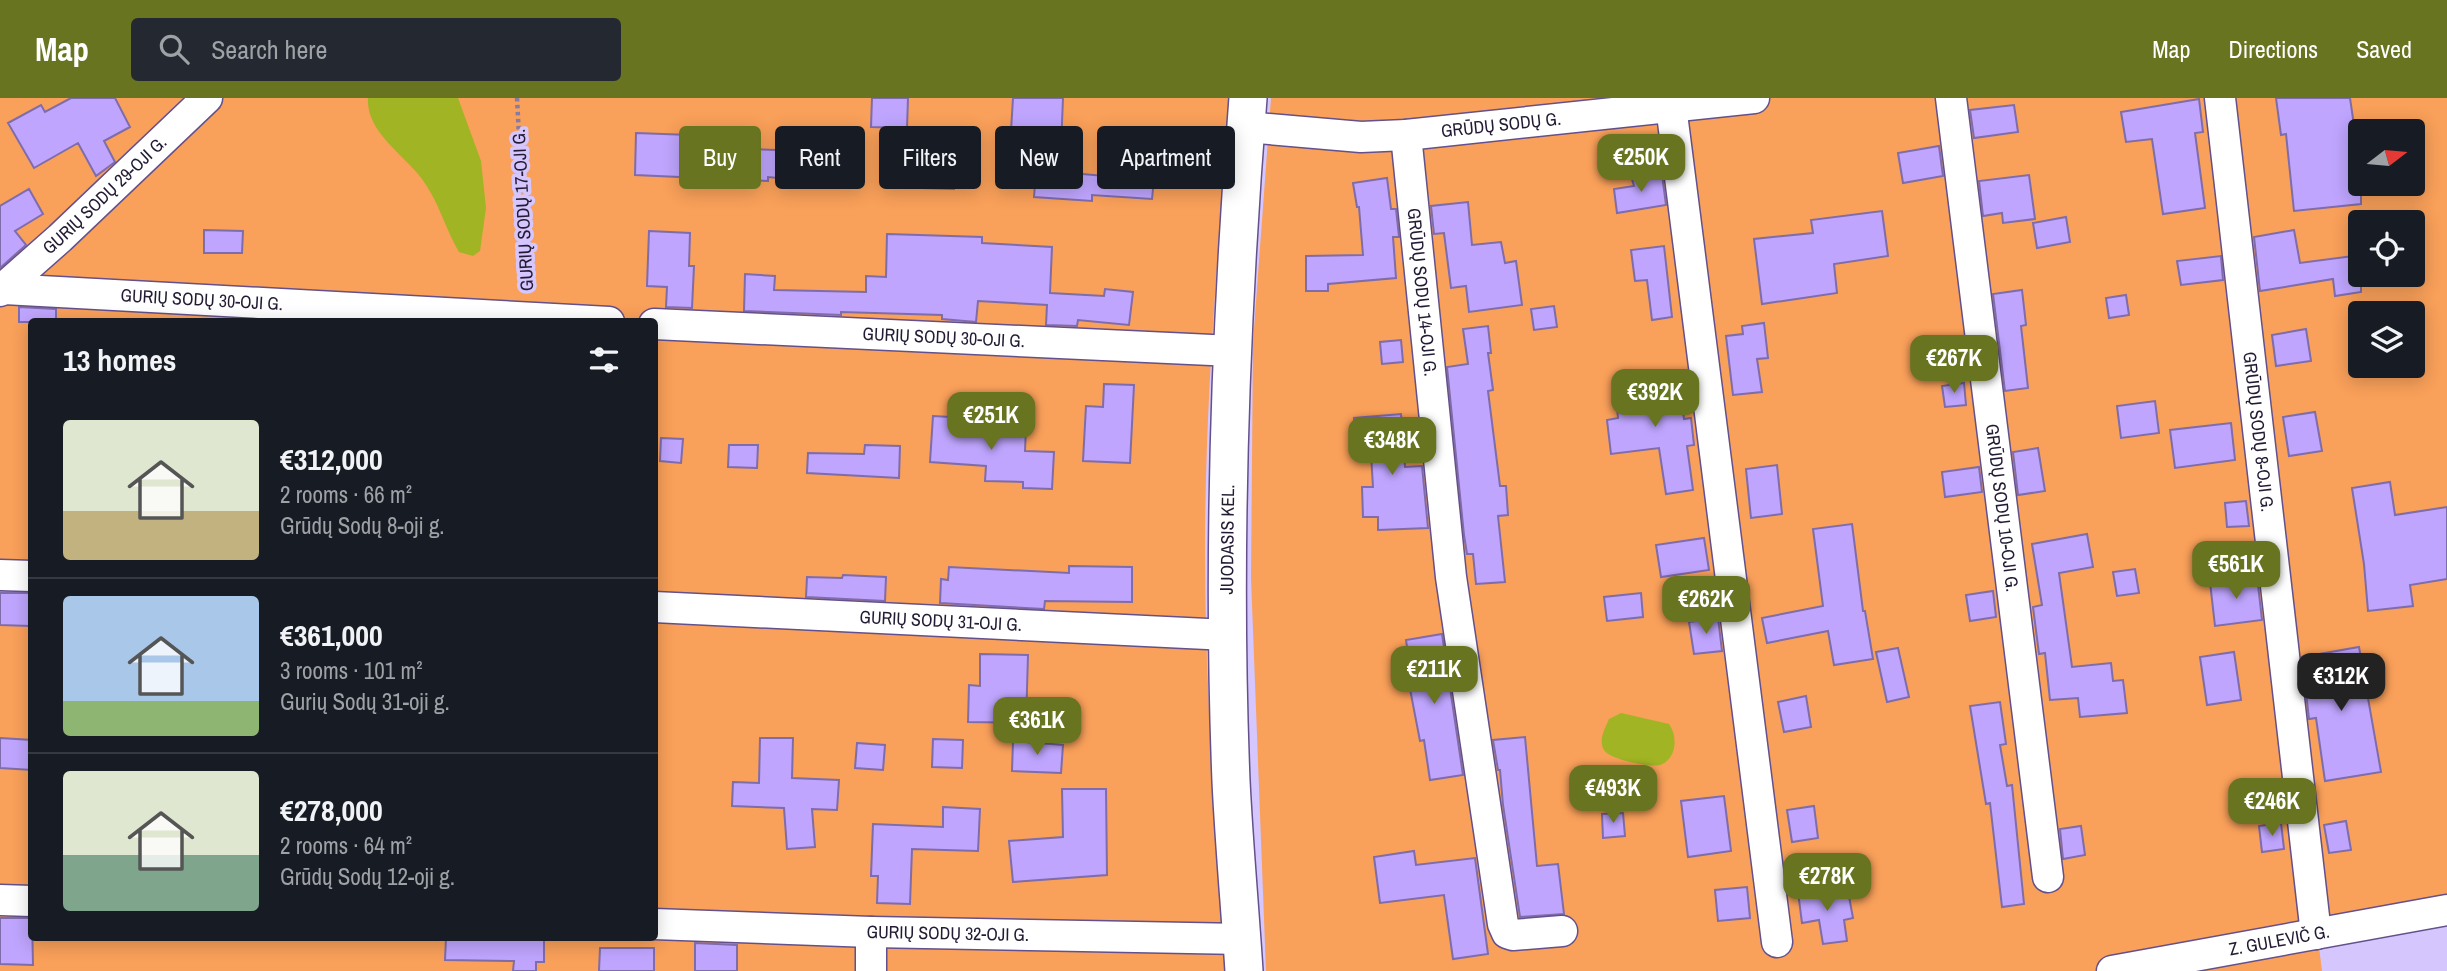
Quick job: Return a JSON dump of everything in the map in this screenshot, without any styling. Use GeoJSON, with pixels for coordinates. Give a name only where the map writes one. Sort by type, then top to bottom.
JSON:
{"type":"FeatureCollection","features":[{"type":"Feature","properties":{"kind":"main road","name":"JUODASIS KEL."},"geometry":{"type":"LineString","coordinates":[[1243,108],[1233,351],[1228,635],[1231,782],[1243,955]]}},
{"type":"Feature","properties":{"kind":"street","name":"GURIŲ SODŲ 29-OJI G."},"geometry":{"type":"LineString","coordinates":[[2,290],[207,98]]}},
{"type":"Feature","properties":{"kind":"street","name":"GRŪDŲ SODŲ G."},"geometry":{"type":"LineString","coordinates":[[1243,108],[1361,137],[1406,135],[1671,102],[1754,98]]}},
{"type":"Feature","properties":{"kind":"street","name":"GRŪDŲ SODŲ 10-OJI G."},"geometry":{"type":"LineString","coordinates":[[1951,98],[2048,877]]}},
{"type":"Feature","properties":{"kind":"street","name":"GRŪDŲ SODŲ 8-OJI G."},"geometry":{"type":"LineString","coordinates":[[2220,98],[2316,934]]}},
{"type":"Feature","properties":{"kind":"street"},"geometry":{"type":"LineString","coordinates":[[1671,102],[1777,942]]}},
{"type":"Feature","properties":{"kind":"street","name":"GRŪDŲ SODŲ 14-OJI G."},"geometry":{"type":"LineString","coordinates":[[1406,135],[1451,577],[1503,924],[1507,933],[1513,935],[1562,931]]}},
{"type":"Feature","properties":{"kind":"street","name":"GURIŲ SODŲ 30-OJI G."},"geometry":{"type":"LineString","coordinates":[[2,290],[493,318]]}},
{"type":"Feature","properties":{"kind":"street","name":"GURIŲ SODŲ 30-OJI G."},"geometry":{"type":"LineString","coordinates":[[658,324],[1233,351]]}},
{"type":"Feature","properties":{"kind":"street"},"geometry":{"type":"LineString","coordinates":[[0,575],[28,576]]}},
{"type":"Feature","properties":{"kind":"street","name":"GURIŲ SODŲ 31-OJI G."},"geometry":{"type":"LineString","coordinates":[[658,607],[1228,635]]}},
{"type":"Feature","properties":{"kind":"street"},"geometry":{"type":"LineString","coordinates":[[0,900],[28,901]]}},
{"type":"Feature","properties":{"kind":"street","name":"Z. GULEVIČ G."},"geometry":{"type":"LineString","coordinates":[[2112,971],[2447,910]]}},
{"type":"Feature","properties":{"kind":"street","name":"GURIŲ SODŲ 32-OJI G."},"geometry":{"type":"LineString","coordinates":[[658,924],[871,932],[1243,955]]}},
{"type":"Feature","properties":{"kind":"street"},"geometry":{"type":"LineString","coordinates":[[871,932],[871,971]]}},
{"type":"Feature","properties":{"kind":"path","name":"GURIŲ SODŲ 17-OJI G."},"geometry":{"type":"LineString","coordinates":[[517,98],[528,318]]}},
{"type":"Feature","properties":{"kind":"shaded area"},"geometry":{"type":"Polygon","coordinates":[[[0,98],[1230,98],[1228,126],[1097,126],[1097,189],[1223,189],[1210,382],[1205,553],[1215,814],[1226,971],[0,971],[0,98]]]}},
{"type":"Feature","properties":{"kind":"shaded area"},"geometry":{"type":"Polygon","coordinates":[[[368,98],[458,98],[481,161],[486,208],[480,251],[473,256],[459,252],[425,183],[386,140],[372,120],[368,98]]]}},
{"type":"Feature","properties":{"kind":"shaded area"},"geometry":{"type":"Polygon","coordinates":[[[1271,98],[2447,98],[2447,922],[2318,939],[2322,971],[1266,971],[1251,578],[1253,343],[1271,98]]]}},
{"type":"Feature","properties":{"kind":"shaded area"},"geometry":{"type":"Polygon","coordinates":[[[1621,713],[1669,724],[1675,741],[1673,753],[1666,762],[1655,766],[1639,764],[1613,757],[1604,750],[1602,738],[1609,719],[1621,713]]]}},
{"type":"Feature","properties":{"kind":"building"},"geometry":{"type":"Polygon","coordinates":[[[71,98],[115,98],[130,127],[104,141],[115,162],[96,176],[78,143],[34,168],[8,123],[41,105],[45,112],[71,98]]]}},
{"type":"Feature","properties":{"kind":"building"},"geometry":{"type":"Polygon","coordinates":[[[872,98],[908,98],[907,126],[871,127],[872,98]]]}},
{"type":"Feature","properties":{"kind":"building"},"geometry":{"type":"Polygon","coordinates":[[[1013,98],[1063,98],[1062,126],[1011,126],[1013,98]]]}},
{"type":"Feature","properties":{"kind":"building"},"geometry":{"type":"Polygon","coordinates":[[[2276,98],[2350,98],[2353,119],[2348,119],[2348,196],[2361,196],[2361,204],[2294,211],[2286,134],[2281,135],[2276,98]]]}},
{"type":"Feature","properties":{"kind":"building"},"geometry":{"type":"Polygon","coordinates":[[[2199,99],[2203,132],[2195,133],[2205,208],[2163,214],[2152,139],[2126,142],[2121,112],[2199,99]]]}},
{"type":"Feature","properties":{"kind":"building"},"geometry":{"type":"Polygon","coordinates":[[[2014,105],[2018,132],[1974,138],[1970,110],[2014,105]]]}},
{"type":"Feature","properties":{"kind":"building"},"geometry":{"type":"Polygon","coordinates":[[[636,133],[679,135],[679,177],[635,175],[636,133]]]}},
{"type":"Feature","properties":{"kind":"building"},"geometry":{"type":"Polygon","coordinates":[[[1939,146],[1943,176],[1903,183],[1898,153],[1939,146]]]}},
{"type":"Feature","properties":{"kind":"building"},"geometry":{"type":"Polygon","coordinates":[[[761,149],[775,150],[775,178],[768,177],[768,181],[761,181],[761,149]]]}},
{"type":"Feature","properties":{"kind":"building"},"geometry":{"type":"Polygon","coordinates":[[[1083,174],[1097,175],[1097,189],[1153,189],[1152,199],[1092,195],[1092,201],[1034,197],[1035,189],[1083,189],[1083,174]]]}},
{"type":"Feature","properties":{"kind":"building"},"geometry":{"type":"Polygon","coordinates":[[[1662,174],[1666,205],[1617,213],[1614,189],[1634,186],[1632,179],[1662,174]]]}},
{"type":"Feature","properties":{"kind":"building"},"geometry":{"type":"Polygon","coordinates":[[[2029,175],[2035,219],[2003,223],[2002,213],[1983,216],[1979,181],[2029,175]]]}},
{"type":"Feature","properties":{"kind":"building"},"geometry":{"type":"Polygon","coordinates":[[[1387,178],[1391,209],[1396,209],[1399,237],[1393,237],[1396,278],[1328,284],[1328,291],[1306,291],[1306,256],[1363,255],[1359,207],[1353,183],[1387,178]]]}},
{"type":"Feature","properties":{"kind":"building"},"geometry":{"type":"Polygon","coordinates":[[[29,189],[43,214],[15,231],[26,245],[0,268],[0,206],[29,189]]]}},
{"type":"Feature","properties":{"kind":"building"},"geometry":{"type":"Polygon","coordinates":[[[1468,202],[1472,245],[1501,242],[1505,263],[1516,261],[1522,305],[1469,312],[1466,286],[1451,288],[1444,233],[1434,234],[1431,206],[1468,202]]]}},
{"type":"Feature","properties":{"kind":"building"},"geometry":{"type":"Polygon","coordinates":[[[1882,211],[1888,256],[1834,264],[1837,293],[1762,304],[1754,239],[1813,233],[1811,220],[1882,211]]]}},
{"type":"Feature","properties":{"kind":"building"},"geometry":{"type":"Polygon","coordinates":[[[2066,217],[2070,242],[2037,248],[2033,223],[2066,217]]]}},
{"type":"Feature","properties":{"kind":"building"},"geometry":{"type":"Polygon","coordinates":[[[204,230],[243,231],[242,253],[204,253],[204,230]]]}},
{"type":"Feature","properties":{"kind":"building"},"geometry":{"type":"Polygon","coordinates":[[[2294,230],[2300,263],[2348,257],[2348,287],[2361,287],[2361,292],[2335,296],[2333,279],[2260,291],[2254,237],[2294,230]]]}},
{"type":"Feature","properties":{"kind":"building"},"geometry":{"type":"Polygon","coordinates":[[[649,231],[690,233],[689,266],[694,266],[692,308],[666,307],[667,287],[647,286],[649,231]]]}},
{"type":"Feature","properties":{"kind":"building"},"geometry":{"type":"Polygon","coordinates":[[[887,234],[982,237],[982,243],[1052,247],[1050,293],[1104,296],[1105,289],[1133,292],[1129,325],[1078,320],[1077,326],[1046,325],[1047,305],[978,301],[976,322],[942,319],[942,315],[744,311],[745,274],[775,276],[774,290],[866,292],[866,276],[886,277],[887,234]]]}},
{"type":"Feature","properties":{"kind":"building"},"geometry":{"type":"Polygon","coordinates":[[[1664,246],[1672,317],[1652,320],[1647,280],[1635,281],[1631,250],[1664,246]]]}},
{"type":"Feature","properties":{"kind":"building"},"geometry":{"type":"Polygon","coordinates":[[[2221,256],[2223,280],[2181,285],[2177,261],[2221,256]]]}},
{"type":"Feature","properties":{"kind":"building"},"geometry":{"type":"Polygon","coordinates":[[[2022,290],[2026,325],[2021,326],[2028,388],[2005,391],[1993,294],[2022,290]]]}},
{"type":"Feature","properties":{"kind":"building"},"geometry":{"type":"Polygon","coordinates":[[[2126,295],[2129,315],[2109,318],[2106,298],[2126,295]]]}},
{"type":"Feature","properties":{"kind":"building"},"geometry":{"type":"Polygon","coordinates":[[[1554,306],[1557,327],[1534,330],[1531,309],[1554,306]]]}},
{"type":"Feature","properties":{"kind":"building"},"geometry":{"type":"Polygon","coordinates":[[[19,307],[56,309],[56,318],[28,318],[28,322],[19,322],[19,307]]]}},
{"type":"Feature","properties":{"kind":"building"},"geometry":{"type":"Polygon","coordinates":[[[1764,323],[1768,358],[1757,359],[1762,392],[1733,395],[1726,336],[1743,334],[1742,326],[1764,323]]]}},
{"type":"Feature","properties":{"kind":"building"},"geometry":{"type":"Polygon","coordinates":[[[1488,326],[1491,353],[1488,353],[1493,390],[1488,391],[1500,486],[1506,486],[1508,515],[1498,516],[1505,582],[1476,584],[1473,554],[1467,554],[1464,535],[1447,367],[1468,364],[1463,329],[1488,326]]]}},
{"type":"Feature","properties":{"kind":"building"},"geometry":{"type":"Polygon","coordinates":[[[2306,329],[2311,361],[2276,366],[2272,335],[2306,329]]]}},
{"type":"Feature","properties":{"kind":"building"},"geometry":{"type":"Polygon","coordinates":[[[1401,340],[1403,362],[1382,364],[1380,342],[1401,340]]]}},
{"type":"Feature","properties":{"kind":"building"},"geometry":{"type":"Polygon","coordinates":[[[1679,381],[1684,419],[1691,418],[1694,445],[1687,446],[1693,490],[1666,494],[1659,448],[1611,454],[1607,420],[1618,418],[1615,388],[1679,381]]]}},
{"type":"Feature","properties":{"kind":"building"},"geometry":{"type":"Polygon","coordinates":[[[1964,383],[1966,405],[1945,407],[1942,386],[1964,383]]]}},
{"type":"Feature","properties":{"kind":"building"},"geometry":{"type":"Polygon","coordinates":[[[1104,384],[1134,385],[1130,463],[1083,461],[1086,406],[1103,407],[1104,384]]]}},
{"type":"Feature","properties":{"kind":"building"},"geometry":{"type":"Polygon","coordinates":[[[2155,401],[2159,433],[2121,438],[2117,406],[2155,401]]]}},
{"type":"Feature","properties":{"kind":"building"},"geometry":{"type":"Polygon","coordinates":[[[2315,412],[2322,451],[2289,456],[2283,417],[2315,412]]]}},
{"type":"Feature","properties":{"kind":"building"},"geometry":{"type":"Polygon","coordinates":[[[1401,414],[1405,467],[1422,466],[1428,528],[1378,530],[1378,517],[1363,517],[1362,487],[1373,487],[1370,438],[1356,439],[1354,418],[1401,414]]]}},
{"type":"Feature","properties":{"kind":"building"},"geometry":{"type":"Polygon","coordinates":[[[933,416],[967,418],[967,424],[1026,426],[1025,451],[1054,452],[1052,489],[1023,488],[1023,482],[985,481],[986,466],[930,462],[933,416]]]}},
{"type":"Feature","properties":{"kind":"building"},"geometry":{"type":"Polygon","coordinates":[[[2231,423],[2235,460],[2175,468],[2170,430],[2231,423]]]}},
{"type":"Feature","properties":{"kind":"building"},"geometry":{"type":"Polygon","coordinates":[[[661,438],[683,439],[681,463],[660,461],[661,438]]]}},
{"type":"Feature","properties":{"kind":"building"},"geometry":{"type":"Polygon","coordinates":[[[729,445],[758,445],[757,468],[728,467],[729,445]]]}},
{"type":"Feature","properties":{"kind":"building"},"geometry":{"type":"Polygon","coordinates":[[[865,445],[900,446],[899,478],[807,473],[808,453],[864,454],[865,445]]]}},
{"type":"Feature","properties":{"kind":"building"},"geometry":{"type":"Polygon","coordinates":[[[2038,448],[2045,491],[2018,495],[2013,452],[2038,448]]]}},
{"type":"Feature","properties":{"kind":"building"},"geometry":{"type":"Polygon","coordinates":[[[1777,465],[1782,514],[1751,518],[1746,469],[1777,465]]]}},
{"type":"Feature","properties":{"kind":"building"},"geometry":{"type":"Polygon","coordinates":[[[1979,467],[1982,492],[1945,497],[1942,472],[1979,467]]]}},
{"type":"Feature","properties":{"kind":"building"},"geometry":{"type":"Polygon","coordinates":[[[2390,482],[2395,515],[2447,507],[2447,579],[2410,585],[2413,606],[2368,611],[2352,488],[2390,482]]]}},
{"type":"Feature","properties":{"kind":"building"},"geometry":{"type":"Polygon","coordinates":[[[2246,501],[2249,526],[2227,527],[2225,503],[2246,501]]]}},
{"type":"Feature","properties":{"kind":"building"},"geometry":{"type":"Polygon","coordinates":[[[1852,524],[1863,611],[1873,659],[1834,665],[1828,631],[1767,643],[1762,618],[1823,606],[1813,529],[1852,524]]]}},
{"type":"Feature","properties":{"kind":"building"},"geometry":{"type":"Polygon","coordinates":[[[2087,534],[2093,567],[2059,573],[2072,667],[2111,663],[2113,681],[2123,680],[2127,713],[2080,717],[2078,698],[2050,700],[2045,653],[2039,654],[2033,607],[2042,605],[2032,544],[2087,534]]]}},
{"type":"Feature","properties":{"kind":"building"},"geometry":{"type":"Polygon","coordinates":[[[1704,538],[1709,570],[1661,577],[1656,545],[1704,538]]]}},
{"type":"Feature","properties":{"kind":"building"},"geometry":{"type":"Polygon","coordinates":[[[1069,566],[1132,567],[1132,602],[1045,601],[1044,609],[940,603],[941,579],[948,580],[949,567],[1069,573],[1069,566]]]}},
{"type":"Feature","properties":{"kind":"building"},"geometry":{"type":"Polygon","coordinates":[[[2135,569],[2139,593],[2117,596],[2113,572],[2135,569]]]}},
{"type":"Feature","properties":{"kind":"building"},"geometry":{"type":"Polygon","coordinates":[[[843,575],[886,577],[885,601],[806,597],[807,577],[842,578],[843,575]]]}},
{"type":"Feature","properties":{"kind":"building"},"geometry":{"type":"Polygon","coordinates":[[[2257,576],[2262,620],[2215,626],[2210,582],[2257,576]]]}},
{"type":"Feature","properties":{"kind":"building"},"geometry":{"type":"Polygon","coordinates":[[[1993,591],[1996,617],[1970,621],[1966,595],[1993,591]]]}},
{"type":"Feature","properties":{"kind":"building"},"geometry":{"type":"Polygon","coordinates":[[[0,593],[28,593],[28,626],[0,625],[0,593]]]}},
{"type":"Feature","properties":{"kind":"building"},"geometry":{"type":"Polygon","coordinates":[[[1641,593],[1643,617],[1607,621],[1604,597],[1641,593]]]}},
{"type":"Feature","properties":{"kind":"building"},"geometry":{"type":"Polygon","coordinates":[[[1718,618],[1722,651],[1694,654],[1689,622],[1718,618]]]}},
{"type":"Feature","properties":{"kind":"building"},"geometry":{"type":"Polygon","coordinates":[[[1442,634],[1463,775],[1430,780],[1424,740],[1420,741],[1410,689],[1413,688],[1406,640],[1442,634]]]}},
{"type":"Feature","properties":{"kind":"building"},"geometry":{"type":"Polygon","coordinates":[[[2359,647],[2381,772],[2325,781],[2316,718],[2309,719],[2302,657],[2359,647]]]}},
{"type":"Feature","properties":{"kind":"building"},"geometry":{"type":"Polygon","coordinates":[[[1898,648],[1909,697],[1887,702],[1876,652],[1898,648]]]}},
{"type":"Feature","properties":{"kind":"building"},"geometry":{"type":"Polygon","coordinates":[[[2234,652],[2241,700],[2207,705],[2200,657],[2234,652]]]}},
{"type":"Feature","properties":{"kind":"building"},"geometry":{"type":"Polygon","coordinates":[[[980,654],[1028,655],[1026,723],[968,722],[969,685],[980,686],[980,654]]]}},
{"type":"Feature","properties":{"kind":"building"},"geometry":{"type":"Polygon","coordinates":[[[1806,696],[1811,727],[1784,732],[1778,702],[1806,696]]]}},
{"type":"Feature","properties":{"kind":"building"},"geometry":{"type":"Polygon","coordinates":[[[2000,702],[2006,744],[2000,745],[2007,786],[2012,785],[2024,904],[2002,907],[1990,803],[1986,804],[1970,706],[2000,702]]]}},
{"type":"Feature","properties":{"kind":"building"},"geometry":{"type":"Polygon","coordinates":[[[1525,737],[1537,866],[1558,864],[1564,914],[1520,917],[1500,770],[1493,740],[1525,737]]]}},
{"type":"Feature","properties":{"kind":"building"},"geometry":{"type":"Polygon","coordinates":[[[0,738],[28,740],[28,770],[0,768],[0,738]]]}},
{"type":"Feature","properties":{"kind":"building"},"geometry":{"type":"Polygon","coordinates":[[[760,738],[793,738],[792,778],[839,780],[837,810],[812,809],[815,847],[787,849],[784,808],[732,806],[733,782],[759,783],[760,738]]]}},
{"type":"Feature","properties":{"kind":"building"},"geometry":{"type":"Polygon","coordinates":[[[933,739],[963,740],[962,768],[932,767],[933,739]]]}},
{"type":"Feature","properties":{"kind":"building"},"geometry":{"type":"Polygon","coordinates":[[[1013,741],[1063,745],[1061,773],[1012,771],[1013,741]]]}},
{"type":"Feature","properties":{"kind":"building"},"geometry":{"type":"Polygon","coordinates":[[[857,743],[885,745],[883,770],[855,768],[857,743]]]}},
{"type":"Feature","properties":{"kind":"building"},"geometry":{"type":"Polygon","coordinates":[[[1062,789],[1106,789],[1107,875],[1013,882],[1009,841],[1063,837],[1062,789]]]}},
{"type":"Feature","properties":{"kind":"building"},"geometry":{"type":"Polygon","coordinates":[[[1724,796],[1731,851],[1688,857],[1681,801],[1724,796]]]}},
{"type":"Feature","properties":{"kind":"building"},"geometry":{"type":"Polygon","coordinates":[[[1814,806],[1818,838],[1792,842],[1787,810],[1814,806]]]}},
{"type":"Feature","properties":{"kind":"building"},"geometry":{"type":"Polygon","coordinates":[[[943,807],[980,809],[978,851],[912,849],[910,904],[877,903],[878,876],[871,876],[873,824],[943,827],[943,807]]]}},
{"type":"Feature","properties":{"kind":"building"},"geometry":{"type":"Polygon","coordinates":[[[1623,813],[1625,836],[1603,838],[1602,814],[1623,813]]]}},
{"type":"Feature","properties":{"kind":"building"},"geometry":{"type":"Polygon","coordinates":[[[2346,821],[2351,850],[2329,853],[2324,825],[2346,821]]]}},
{"type":"Feature","properties":{"kind":"building"},"geometry":{"type":"Polygon","coordinates":[[[2281,823],[2284,849],[2262,852],[2259,826],[2281,823]]]}},
{"type":"Feature","properties":{"kind":"building"},"geometry":{"type":"Polygon","coordinates":[[[2081,826],[2085,855],[2063,859],[2060,829],[2081,826]]]}},
{"type":"Feature","properties":{"kind":"building"},"geometry":{"type":"Polygon","coordinates":[[[1414,851],[1416,865],[1475,858],[1488,954],[1453,959],[1444,895],[1380,903],[1374,857],[1414,851]]]}},
{"type":"Feature","properties":{"kind":"building"},"geometry":{"type":"Polygon","coordinates":[[[1747,887],[1750,918],[1718,921],[1715,890],[1747,887]]]}},
{"type":"Feature","properties":{"kind":"building"},"geometry":{"type":"Polygon","coordinates":[[[1827,888],[1828,894],[1848,891],[1853,918],[1844,920],[1847,941],[1823,944],[1819,920],[1802,923],[1798,892],[1827,888]]]}},
{"type":"Feature","properties":{"kind":"building"},"geometry":{"type":"Polygon","coordinates":[[[0,918],[28,918],[28,941],[32,941],[33,965],[0,964],[0,918]]]}},
{"type":"Feature","properties":{"kind":"building"},"geometry":{"type":"Polygon","coordinates":[[[446,941],[544,941],[544,962],[536,962],[536,971],[513,971],[514,961],[445,960],[446,941]]]}},
{"type":"Feature","properties":{"kind":"building"},"geometry":{"type":"Polygon","coordinates":[[[695,943],[737,945],[737,971],[695,971],[695,943]]]}},
{"type":"Feature","properties":{"kind":"building"},"geometry":{"type":"Polygon","coordinates":[[[600,948],[654,948],[654,971],[599,971],[600,948]]]}}]}
